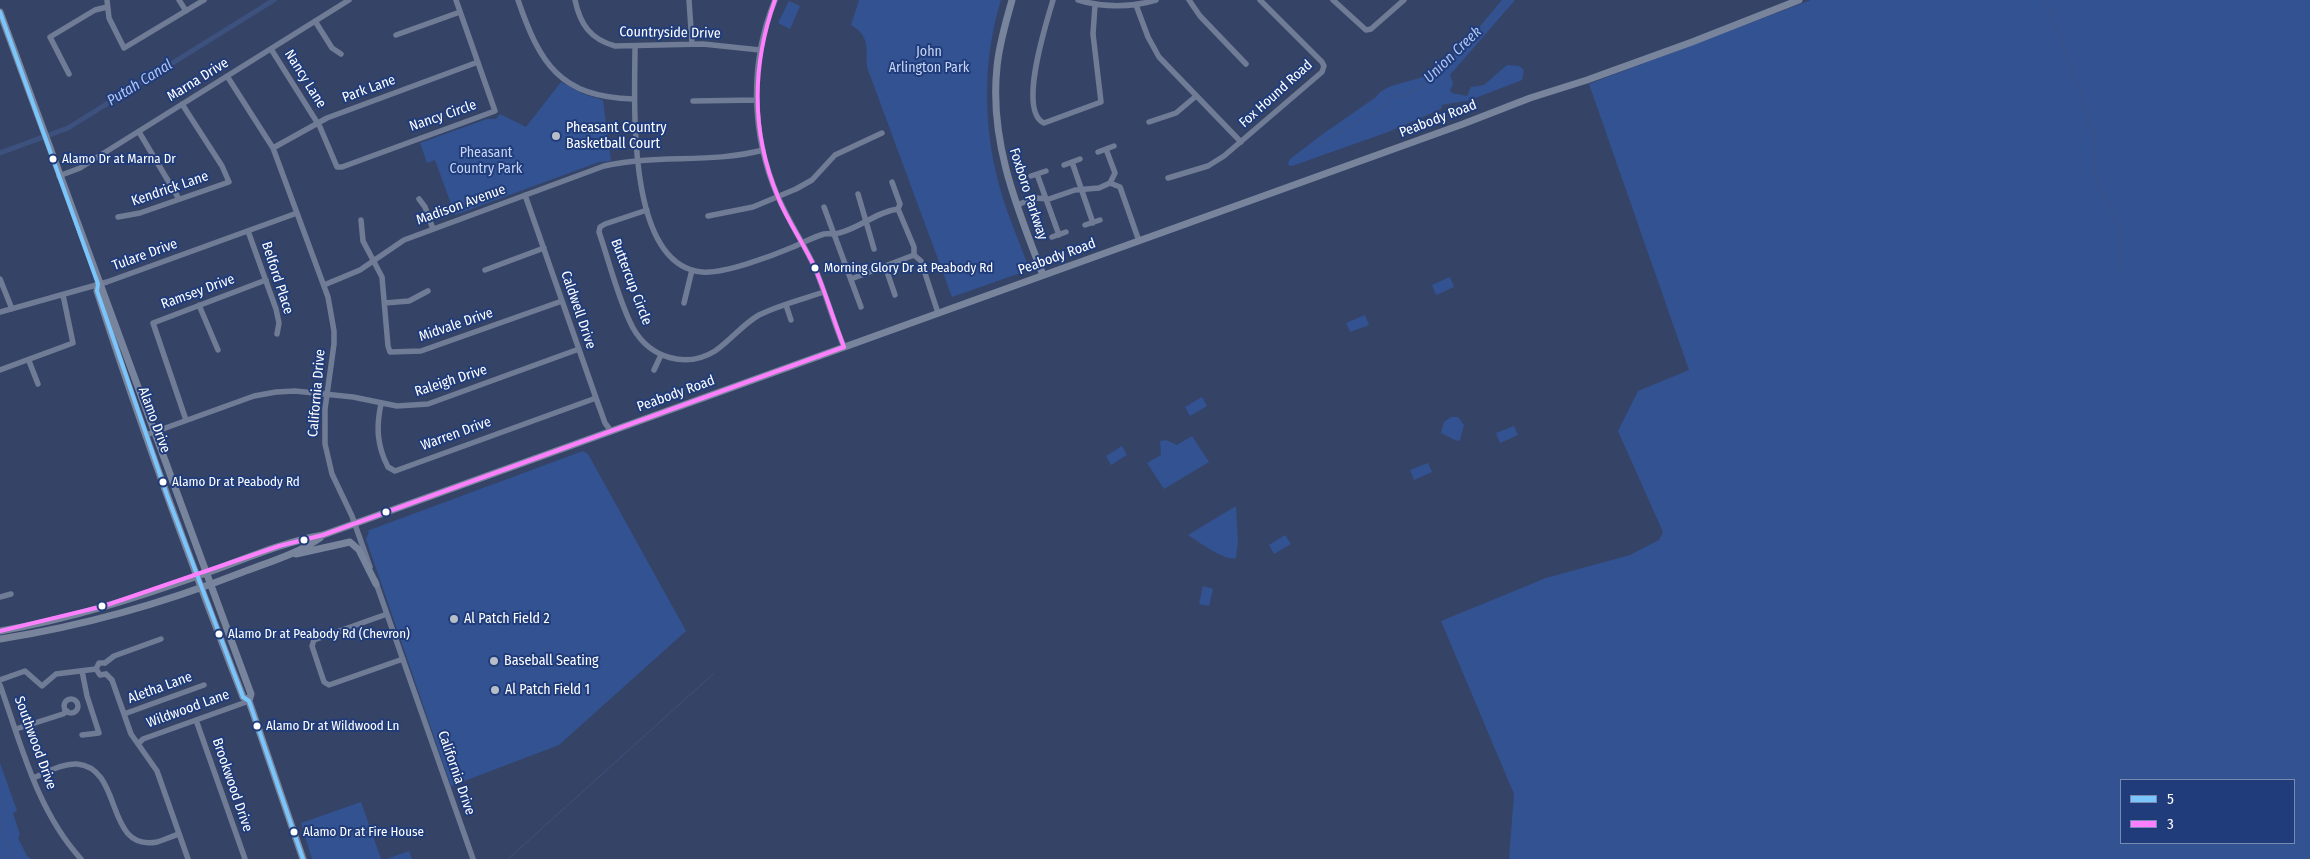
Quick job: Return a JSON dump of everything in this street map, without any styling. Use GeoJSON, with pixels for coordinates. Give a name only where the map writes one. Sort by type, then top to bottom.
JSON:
{"type":"FeatureCollection","features":[{"type":"Feature","properties":{"kind":"main road","name":"Foxboro Parkway"},"geometry":{"type":"LineString","coordinates":[[1012,0],[998,58],[995,101],[1001,154],[1017,205],[1043,275]]}},
{"type":"Feature","properties":{"kind":"main road","name":"Peabody Road"},"geometry":{"type":"LineString","coordinates":[[0,630],[91,611],[306,538],[323,535],[355,524],[1530,98],[1587,80],[1799,0]]}},
{"type":"Feature","properties":{"kind":"main road","name":"Alamo Drive"},"geometry":{"type":"LineString","coordinates":[[0,12],[98,284],[103,289],[209,585],[251,694],[249,701],[303,859]]}},
{"type":"Feature","properties":{"kind":"main road","name":"Alamo Drive"},"geometry":{"type":"LineString","coordinates":[[98,284],[97,291],[200,588],[242,697],[249,701]]}},
{"type":"Feature","properties":{"kind":"main road","name":"Peabody Road"},"geometry":{"type":"LineString","coordinates":[[0,639],[40,634],[82,624],[200,588],[286,556],[307,546],[323,535]]}},
{"type":"Feature","properties":{"kind":"main road"},"geometry":{"type":"LineString","coordinates":[[286,556],[350,542],[359,550],[376,584]]}},
{"type":"Feature","properties":{"kind":"street"},"geometry":{"type":"LineString","coordinates":[[107,0],[113,31],[124,48],[204,0]]}},
{"type":"Feature","properties":{"kind":"street"},"geometry":{"type":"LineString","coordinates":[[178,0],[186,11]]}},
{"type":"Feature","properties":{"kind":"street","name":"Marna Drive"},"geometry":{"type":"LineString","coordinates":[[59,176],[80,168],[348,0]]}},
{"type":"Feature","properties":{"kind":"street","name":"Nancy Circle"},"geometry":{"type":"LineString","coordinates":[[317,122],[337,167],[495,110],[456,0]]}},
{"type":"Feature","properties":{"kind":"street"},"geometry":{"type":"LineString","coordinates":[[518,0],[535,46],[542,57],[562,78],[581,89],[595,94],[633,99]]}},
{"type":"Feature","properties":{"kind":"street","name":"Countryside Drive"},"geometry":{"type":"LineString","coordinates":[[575,0],[582,23],[595,38],[615,46],[692,44],[760,50]]}},
{"type":"Feature","properties":{"kind":"street"},"geometry":{"type":"LineString","coordinates":[[689,0],[692,44]]}},
{"type":"Feature","properties":{"kind":"street"},"geometry":{"type":"LineString","coordinates":[[775,0],[760,50],[757,100],[763,150],[778,197],[802,243],[824,292],[844,347]]}},
{"type":"Feature","properties":{"kind":"street"},"geometry":{"type":"LineString","coordinates":[[1053,0],[1039,50],[1033,84],[1035,107],[1039,119],[1044,123],[1102,102],[1093,34],[1095,5]]}},
{"type":"Feature","properties":{"kind":"street"},"geometry":{"type":"LineString","coordinates":[[1078,0],[1095,5],[1136,5],[1156,0]]}},
{"type":"Feature","properties":{"kind":"street"},"geometry":{"type":"LineString","coordinates":[[1189,0],[1200,16],[1246,64]]}},
{"type":"Feature","properties":{"kind":"street","name":"Fox Hound Road"},"geometry":{"type":"LineString","coordinates":[[1241,142],[1324,68],[1322,62],[1260,0]]}},
{"type":"Feature","properties":{"kind":"street"},"geometry":{"type":"LineString","coordinates":[[1333,0],[1360,28],[1368,30],[1404,0]]}},
{"type":"Feature","properties":{"kind":"street"},"geometry":{"type":"LineString","coordinates":[[1136,5],[1148,37],[1159,57],[1195,97],[1241,142],[1208,166],[1168,178]]}},
{"type":"Feature","properties":{"kind":"street"},"geometry":{"type":"LineString","coordinates":[[69,74],[50,37],[95,10],[107,7]]}},
{"type":"Feature","properties":{"kind":"street"},"geometry":{"type":"LineString","coordinates":[[396,36],[460,12]]}},
{"type":"Feature","properties":{"kind":"street"},"geometry":{"type":"LineString","coordinates":[[315,21],[332,48],[341,54]]}},
{"type":"Feature","properties":{"kind":"street"},"geometry":{"type":"LineString","coordinates":[[635,46],[633,99],[638,161],[647,210],[656,238],[674,261],[692,270],[701,272],[719,270],[777,254],[827,233],[833,234],[860,226],[871,217],[898,209]]}},
{"type":"Feature","properties":{"kind":"street","name":"Nancy Lane"},"geometry":{"type":"LineString","coordinates":[[271,49],[317,122]]}},
{"type":"Feature","properties":{"kind":"street","name":"Park Lane"},"geometry":{"type":"LineString","coordinates":[[273,148],[317,122],[478,62]]}},
{"type":"Feature","properties":{"kind":"street","name":"California Drive"},"geometry":{"type":"LineString","coordinates":[[227,76],[273,148],[324,285],[334,331],[324,432],[332,474],[355,524],[473,859]]}},
{"type":"Feature","properties":{"kind":"street"},"geometry":{"type":"LineString","coordinates":[[1149,122],[1170,116],[1195,97]]}},
{"type":"Feature","properties":{"kind":"street"},"geometry":{"type":"LineString","coordinates":[[693,101],[757,100]]}},
{"type":"Feature","properties":{"kind":"street","name":"Kendrick Lane"},"geometry":{"type":"LineString","coordinates":[[118,217],[140,213],[229,182],[222,166],[182,104]]}},
{"type":"Feature","properties":{"kind":"street"},"geometry":{"type":"LineString","coordinates":[[139,132],[179,199]]}},
{"type":"Feature","properties":{"kind":"street"},"geometry":{"type":"LineString","coordinates":[[708,216],[752,207],[805,185],[835,155],[882,133]]}},
{"type":"Feature","properties":{"kind":"street"},"geometry":{"type":"LineString","coordinates":[[1098,152],[1114,146]]}},
{"type":"Feature","properties":{"kind":"street"},"geometry":{"type":"LineString","coordinates":[[1017,205],[1035,198],[1046,199],[1081,190],[1099,188],[1110,182],[1115,173],[1106,149]]}},
{"type":"Feature","properties":{"kind":"street","name":"Madison Avenue"},"geometry":{"type":"LineString","coordinates":[[324,285],[352,274],[404,240],[604,166],[638,161],[726,158],[763,150]]}},
{"type":"Feature","properties":{"kind":"street"},"geometry":{"type":"LineString","coordinates":[[1064,165],[1080,159]]}},
{"type":"Feature","properties":{"kind":"street"},"geometry":{"type":"LineString","coordinates":[[1072,162],[1093,222]]}},
{"type":"Feature","properties":{"kind":"street"},"geometry":{"type":"LineString","coordinates":[[1031,176],[1046,171]]}},
{"type":"Feature","properties":{"kind":"street"},"geometry":{"type":"LineString","coordinates":[[1037,174],[1059,235]]}},
{"type":"Feature","properties":{"kind":"street"},"geometry":{"type":"LineString","coordinates":[[892,182],[900,204],[898,209],[914,247],[914,255],[921,261],[938,313]]}},
{"type":"Feature","properties":{"kind":"street"},"geometry":{"type":"LineString","coordinates":[[1110,182],[1120,187],[1139,241]]}},
{"type":"Feature","properties":{"kind":"street"},"geometry":{"type":"LineString","coordinates":[[858,194],[874,249]]}},
{"type":"Feature","properties":{"kind":"street","name":"Caldwell Drive"},"geometry":{"type":"LineString","coordinates":[[525,195],[605,423],[611,431]]}},
{"type":"Feature","properties":{"kind":"street"},"geometry":{"type":"LineString","coordinates":[[419,199],[433,229]]}},
{"type":"Feature","properties":{"kind":"street"},"geometry":{"type":"LineString","coordinates":[[824,207],[861,307]]}},
{"type":"Feature","properties":{"kind":"street","name":"Buttercup Circle"},"geometry":{"type":"LineString","coordinates":[[647,210],[604,224],[600,227],[599,232],[632,326],[643,342],[661,355],[681,360],[704,356],[722,345],[754,318],[824,292]]}},
{"type":"Feature","properties":{"kind":"street","name":"Tulare Drive"},"geometry":{"type":"LineString","coordinates":[[0,312],[98,284],[297,213]]}},
{"type":"Feature","properties":{"kind":"street","name":"Midvale Drive"},"geometry":{"type":"LineString","coordinates":[[361,220],[363,241],[382,278],[390,352],[421,351],[562,301]]}},
{"type":"Feature","properties":{"kind":"street"},"geometry":{"type":"LineString","coordinates":[[1086,225],[1100,220]]}},
{"type":"Feature","properties":{"kind":"street","name":"Belford Place"},"geometry":{"type":"LineString","coordinates":[[248,231],[276,309],[279,323],[277,334]]}},
{"type":"Feature","properties":{"kind":"street"},"geometry":{"type":"LineString","coordinates":[[1052,238],[1066,232]]}},
{"type":"Feature","properties":{"kind":"street"},"geometry":{"type":"LineString","coordinates":[[485,270],[544,248]]}},
{"type":"Feature","properties":{"kind":"street"},"geometry":{"type":"LineString","coordinates":[[851,279],[914,255]]}},
{"type":"Feature","properties":{"kind":"street"},"geometry":{"type":"LineString","coordinates":[[885,266],[895,294]]}},
{"type":"Feature","properties":{"kind":"street"},"geometry":{"type":"LineString","coordinates":[[684,303],[692,270]]}},
{"type":"Feature","properties":{"kind":"street"},"geometry":{"type":"LineString","coordinates":[[0,278],[12,309]]}},
{"type":"Feature","properties":{"kind":"street","name":"Ramsey Drive"},"geometry":{"type":"LineString","coordinates":[[186,420],[153,323],[266,280]]}},
{"type":"Feature","properties":{"kind":"street"},"geometry":{"type":"LineString","coordinates":[[385,303],[409,301],[428,291]]}},
{"type":"Feature","properties":{"kind":"street"},"geometry":{"type":"LineString","coordinates":[[0,370],[74,343],[63,295]]}},
{"type":"Feature","properties":{"kind":"street"},"geometry":{"type":"LineString","coordinates":[[199,305],[218,350]]}},
{"type":"Feature","properties":{"kind":"street"},"geometry":{"type":"LineString","coordinates":[[786,305],[791,320]]}},
{"type":"Feature","properties":{"kind":"street","name":"Raleigh Drive"},"geometry":{"type":"LineString","coordinates":[[146,435],[261,394],[295,391],[352,397],[381,404],[407,406],[428,404],[579,349]]}},
{"type":"Feature","properties":{"kind":"street"},"geometry":{"type":"LineString","coordinates":[[654,370],[661,355]]}},
{"type":"Feature","properties":{"kind":"street"},"geometry":{"type":"LineString","coordinates":[[29,361],[38,384]]}},
{"type":"Feature","properties":{"kind":"street","name":"Warren Drive"},"geometry":{"type":"LineString","coordinates":[[381,404],[378,420],[378,440],[388,467],[395,470],[596,398]]}},
{"type":"Feature","properties":{"kind":"street"},"geometry":{"type":"LineString","coordinates":[[0,596],[11,594]]}},
{"type":"Feature","properties":{"kind":"street"},"geometry":{"type":"LineString","coordinates":[[387,614],[314,640],[312,646],[327,685],[403,659]]}},
{"type":"Feature","properties":{"kind":"street"},"geometry":{"type":"LineString","coordinates":[[96,669],[99,663],[160,639]]}},
{"type":"Feature","properties":{"kind":"street"},"geometry":{"type":"LineString","coordinates":[[105,662],[109,668],[106,674]]}},
{"type":"Feature","properties":{"kind":"street"},"geometry":{"type":"LineString","coordinates":[[0,680],[25,671],[42,686],[56,674],[96,669]]}},
{"type":"Feature","properties":{"kind":"street"},"geometry":{"type":"LineString","coordinates":[[96,669],[100,675],[106,674]]}},
{"type":"Feature","properties":{"kind":"street"},"geometry":{"type":"LineString","coordinates":[[82,671],[88,702],[99,733],[82,735]]}},
{"type":"Feature","properties":{"kind":"street"},"geometry":{"type":"LineString","coordinates":[[106,674],[112,680],[124,714],[138,744],[157,771],[188,859]]}},
{"type":"Feature","properties":{"kind":"street","name":"Southwood Drive"},"geometry":{"type":"LineString","coordinates":[[0,685],[33,778],[65,841],[80,859]]}},
{"type":"Feature","properties":{"kind":"street","name":"Aletha Lane"},"geometry":{"type":"LineString","coordinates":[[124,714],[204,685]]}},
{"type":"Feature","properties":{"kind":"street","name":"Wildwood Lane"},"geometry":{"type":"LineString","coordinates":[[138,744],[143,739],[249,701]]}},
{"type":"Feature","properties":{"kind":"street"},"geometry":{"type":"LineString","coordinates":[[16,729],[64,714],[67,711]]}},
{"type":"Feature","properties":{"kind":"street","name":"Brookwood Drive"},"geometry":{"type":"LineString","coordinates":[[196,720],[245,859]]}},
{"type":"Feature","properties":{"kind":"street"},"geometry":{"type":"LineString","coordinates":[[33,778],[64,766],[84,766],[94,770],[102,778],[122,827],[129,835],[138,841],[158,842],[179,834]]}},
{"type":"Feature","properties":{"kind":"green space","name":"John Arlington Park"},"geometry":{"type":"Polygon","coordinates":[[[859,0],[1001,0],[995,22],[988,67],[988,113],[993,159],[998,181],[1027,263],[1023,272],[952,297],[867,67],[866,43],[857,29],[851,25],[859,0]]]}},
{"type":"Feature","properties":{"kind":"green space"},"geometry":{"type":"Polygon","coordinates":[[[1502,0],[1515,0],[1450,75],[1453,84],[1450,90],[1452,93],[1467,96],[1471,87],[1484,85],[1507,65],[1519,66],[1524,70],[1522,80],[1470,100],[1442,105],[1441,109],[1388,132],[1292,166],[1288,165],[1289,160],[1376,97],[1380,92],[1398,84],[1425,76],[1445,63],[1502,0]]]}},
{"type":"Feature","properties":{"kind":"green space"},"geometry":{"type":"Polygon","coordinates":[[[1811,0],[2310,0],[2310,859],[1509,859],[1514,794],[1441,621],[1546,578],[1630,555],[1659,540],[1663,532],[1618,431],[1638,391],[1689,370],[1589,84],[1811,0]]]}},
{"type":"Feature","properties":{"kind":"green space"},"geometry":{"type":"Polygon","coordinates":[[[789,1],[800,6],[790,29],[778,23],[789,1]]]}},
{"type":"Feature","properties":{"kind":"green space","name":"Pheasant Country Park"},"geometry":{"type":"Polygon","coordinates":[[[561,82],[583,94],[603,100],[611,161],[599,162],[455,215],[435,160],[427,163],[420,143],[487,119],[496,119],[500,114],[526,127],[561,82]]]}},
{"type":"Feature","properties":{"kind":"green space"},"geometry":{"type":"Polygon","coordinates":[[[1450,277],[1454,287],[1436,295],[1432,285],[1450,277]]]}},
{"type":"Feature","properties":{"kind":"green space"},"geometry":{"type":"Polygon","coordinates":[[[1365,315],[1369,325],[1350,332],[1346,323],[1365,315]]]}},
{"type":"Feature","properties":{"kind":"green space"},"geometry":{"type":"Polygon","coordinates":[[[1202,397],[1207,406],[1190,416],[1185,407],[1202,397]]]}},
{"type":"Feature","properties":{"kind":"green space"},"geometry":{"type":"Polygon","coordinates":[[[1451,417],[1458,417],[1464,425],[1460,440],[1457,441],[1441,433],[1444,422],[1451,417]]]}},
{"type":"Feature","properties":{"kind":"green space"},"geometry":{"type":"Polygon","coordinates":[[[1514,426],[1518,435],[1500,443],[1496,433],[1514,426]]]}},
{"type":"Feature","properties":{"kind":"green space"},"geometry":{"type":"Polygon","coordinates":[[[1192,436],[1209,462],[1164,489],[1147,463],[1161,455],[1160,441],[1166,440],[1177,445],[1192,436]]]}},
{"type":"Feature","properties":{"kind":"green space"},"geometry":{"type":"Polygon","coordinates":[[[1122,446],[1127,455],[1111,465],[1106,456],[1122,446]]]}},
{"type":"Feature","properties":{"kind":"green space"},"geometry":{"type":"Polygon","coordinates":[[[583,451],[588,454],[686,631],[559,745],[451,786],[366,539],[369,532],[367,531],[583,451]]]}},
{"type":"Feature","properties":{"kind":"green space"},"geometry":{"type":"Polygon","coordinates":[[[1428,463],[1432,472],[1414,480],[1410,470],[1428,463]]]}},
{"type":"Feature","properties":{"kind":"green space"},"geometry":{"type":"Polygon","coordinates":[[[1236,506],[1238,541],[1236,558],[1225,557],[1188,535],[1236,506]]]}},
{"type":"Feature","properties":{"kind":"green space"},"geometry":{"type":"Polygon","coordinates":[[[1285,535],[1291,544],[1274,554],[1269,545],[1285,535]]]}},
{"type":"Feature","properties":{"kind":"green space"},"geometry":{"type":"Polygon","coordinates":[[[1203,586],[1213,589],[1209,606],[1199,604],[1203,586]]]}},
{"type":"Feature","properties":{"kind":"green space"},"geometry":{"type":"Polygon","coordinates":[[[0,763],[17,811],[13,813],[20,835],[18,838],[27,856],[31,859],[0,859],[0,763]]]}},
{"type":"Feature","properties":{"kind":"green space"},"geometry":{"type":"Polygon","coordinates":[[[361,802],[381,859],[312,859],[301,823],[361,802]]]}},
{"type":"Feature","properties":{"kind":"green space"},"geometry":{"type":"Polygon","coordinates":[[[409,851],[412,859],[387,859],[409,851]]]}},
{"type":"Feature","properties":{"kind":"waterway","name":"Putah Canal"},"geometry":{"type":"LineString","coordinates":[[0,153],[68,128],[274,0]]}},
{"type":"Feature","properties":{"kind":"waterway","name":"Union Creek"},"geometry":{"type":"LineString","coordinates":[[1314,146],[1382,109],[1393,96],[1401,96],[1416,90],[1437,74],[1509,0]]}},
{"type":"Feature","properties":{"kind":"waterway"},"geometry":{"type":"LineString","coordinates":[[2046,0],[2070,62],[2070,68],[2084,97],[2087,119],[2094,131],[2096,146],[2094,173],[2122,234],[2122,238],[2119,238],[2121,269]]}},
{"type":"Feature","properties":{"kind":"waterway"},"geometry":{"type":"LineString","coordinates":[[508,859],[713,674]]}},
{"type":"Feature","properties":{"kind":"waterway"},"geometry":{"type":"LineString","coordinates":[[0,800],[5,810],[1,827],[15,859]]}},
{"type":"Feature","properties":{"kind":"transit line","name":"3"},"geometry":{"type":"LineString","coordinates":[[0,631],[104,606],[279,546],[323,535],[844,347],[815,268],[778,197],[769,173],[763,148],[759,123],[759,74],[767,24],[775,0]]}},
{"type":"Feature","properties":{"kind":"transit line","name":"5"},"geometry":{"type":"LineString","coordinates":[[0,12],[98,284],[97,291],[167,495],[243,697],[249,701],[303,859]]}},
{"type":"Feature","properties":{"kind":"place","name":"Pheasant Country Basketball Court"},"geometry":{"type":"Point","coordinates":[556,136]}},
{"type":"Feature","properties":{"kind":"place","name":"Alamo Dr at Marna Dr"},"geometry":{"type":"Point","coordinates":[53,159]}},
{"type":"Feature","properties":{"kind":"place","name":"Morning Glory Dr at Peabody Rd"},"geometry":{"type":"Point","coordinates":[815,268]}},
{"type":"Feature","properties":{"kind":"place","name":"Alamo Dr at Peabody Rd"},"geometry":{"type":"Point","coordinates":[163,482]}},
{"type":"Feature","properties":{"kind":"place","name":"Al Patch Field 2"},"geometry":{"type":"Point","coordinates":[454,619]}},
{"type":"Feature","properties":{"kind":"place","name":"Alamo Dr at Peabody Rd (Chevron)"},"geometry":{"type":"Point","coordinates":[219,634]}},
{"type":"Feature","properties":{"kind":"place","name":"Baseball Seating"},"geometry":{"type":"Point","coordinates":[494,661]}},
{"type":"Feature","properties":{"kind":"place","name":"Al Patch Field 1"},"geometry":{"type":"Point","coordinates":[495,690]}},
{"type":"Feature","properties":{"kind":"place","name":"Alamo Dr at Wildwood Ln"},"geometry":{"type":"Point","coordinates":[257,726]}},
{"type":"Feature","properties":{"kind":"place","name":"Alamo Dr at Fire House"},"geometry":{"type":"Point","coordinates":[294,832]}}]}
